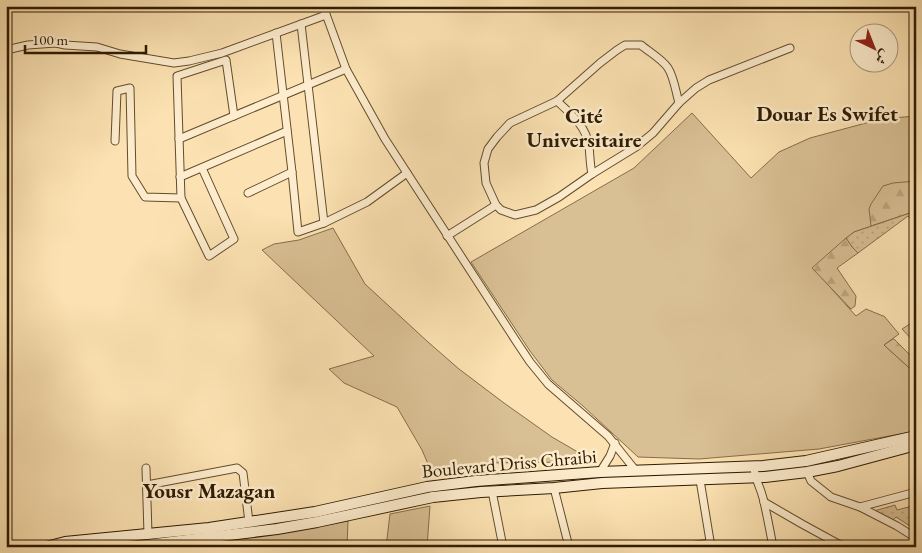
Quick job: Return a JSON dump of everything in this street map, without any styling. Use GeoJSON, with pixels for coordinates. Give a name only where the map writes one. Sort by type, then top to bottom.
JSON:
{"type":"FeatureCollection","features":[{"type":"Feature","properties":{"kind":"main road","name":"Boulevard Driss Chraibi"},"geometry":{"type":"LineString","coordinates":[[339,512],[427,487],[510,478],[600,472],[759,467],[806,461],[916,436]]}},
{"type":"Feature","properties":{"kind":"main road","name":"Boulevard Driss Chraibi"},"geometry":{"type":"LineString","coordinates":[[131,547],[196,543],[339,512],[433,497],[602,483],[760,478],[807,472],[838,466],[916,445]]}},
{"type":"Feature","properties":{"kind":"main road","name":"Boulevard Driss Chraibi"},"geometry":{"type":"LineString","coordinates":[[46,547],[65,542],[249,522],[316,517]]}},
{"type":"Feature","properties":{"kind":"street"},"geometry":{"type":"LineString","coordinates":[[323,6],[346,69],[385,139],[530,362],[548,384],[588,417],[615,443],[636,471]]}},
{"type":"Feature","properties":{"kind":"street"},"geometry":{"type":"LineString","coordinates":[[6,50],[28,45],[56,43],[96,47],[129,56],[174,64],[222,52],[326,15]]}},
{"type":"Feature","properties":{"kind":"street"},"geometry":{"type":"LineString","coordinates":[[301,24],[324,223]]}},
{"type":"Feature","properties":{"kind":"street"},"geometry":{"type":"LineString","coordinates":[[276,33],[298,232],[324,223],[367,202],[407,173]]}},
{"type":"Feature","properties":{"kind":"street"},"geometry":{"type":"LineString","coordinates":[[679,103],[668,69],[661,61],[640,45],[632,44],[617,50],[557,101],[510,123],[497,137],[488,149],[484,163],[486,183],[496,205],[501,210],[515,215],[536,210],[636,147],[653,133],[679,103],[696,88],[709,80],[790,48]]}},
{"type":"Feature","properties":{"kind":"street"},"geometry":{"type":"LineString","coordinates":[[202,168],[234,239],[209,256],[181,198],[177,76],[226,60],[234,116]]}},
{"type":"Feature","properties":{"kind":"street"},"geometry":{"type":"LineString","coordinates":[[179,138],[346,69]]}},
{"type":"Feature","properties":{"kind":"street"},"geometry":{"type":"LineString","coordinates":[[115,141],[116,91],[130,88],[132,176],[145,197],[181,198]]}},
{"type":"Feature","properties":{"kind":"street"},"geometry":{"type":"LineString","coordinates":[[557,101],[581,124],[589,145],[592,174]]}},
{"type":"Feature","properties":{"kind":"street"},"geometry":{"type":"LineString","coordinates":[[180,177],[287,131]]}},
{"type":"Feature","properties":{"kind":"street"},"geometry":{"type":"LineString","coordinates":[[248,193],[292,172]]}},
{"type":"Feature","properties":{"kind":"street"},"geometry":{"type":"LineString","coordinates":[[447,236],[496,205]]}},
{"type":"Feature","properties":{"kind":"street"},"geometry":{"type":"LineString","coordinates":[[600,472],[610,456],[615,443]]}},
{"type":"Feature","properties":{"kind":"street"},"geometry":{"type":"LineString","coordinates":[[759,467],[760,489],[773,547]]}},
{"type":"Feature","properties":{"kind":"street"},"geometry":{"type":"LineString","coordinates":[[146,468],[148,534]]}},
{"type":"Feature","properties":{"kind":"street"},"geometry":{"type":"LineString","coordinates":[[147,485],[238,468],[243,473],[249,522]]}},
{"type":"Feature","properties":{"kind":"street"},"geometry":{"type":"LineString","coordinates":[[807,472],[811,481],[831,497],[860,508],[897,526],[916,538]]}},
{"type":"Feature","properties":{"kind":"street"},"geometry":{"type":"LineString","coordinates":[[682,547],[711,545],[700,480]]}},
{"type":"Feature","properties":{"kind":"street"},"geometry":{"type":"LineString","coordinates":[[554,488],[569,547]]}},
{"type":"Feature","properties":{"kind":"street"},"geometry":{"type":"LineString","coordinates":[[492,491],[502,547]]}},
{"type":"Feature","properties":{"kind":"street"},"geometry":{"type":"LineString","coordinates":[[860,508],[916,492]]}},
{"type":"Feature","properties":{"kind":"street"},"geometry":{"type":"LineString","coordinates":[[764,502],[844,547]]}},
{"type":"Feature","properties":{"kind":"green space"},"geometry":{"type":"Polygon","coordinates":[[[692,113],[751,178],[779,152],[810,138],[881,119],[916,116],[916,211],[854,232],[813,268],[856,316],[866,309],[884,316],[899,334],[884,345],[916,374],[916,431],[819,449],[699,459],[638,457],[552,380],[530,351],[471,262],[634,168],[692,113]]]}},
{"type":"Feature","properties":{"kind":"green space"},"geometry":{"type":"Polygon","coordinates":[[[916,181],[916,211],[871,226],[869,209],[883,186],[916,181]]]}},
{"type":"Feature","properties":{"kind":"green space"},"geometry":{"type":"Polygon","coordinates":[[[916,211],[916,225],[908,216],[858,253],[846,238],[854,232],[916,211]]]}},
{"type":"Feature","properties":{"kind":"green space"},"geometry":{"type":"Polygon","coordinates":[[[333,228],[365,284],[428,342],[459,369],[504,403],[552,437],[588,458],[578,462],[487,463],[455,467],[432,473],[422,450],[397,407],[344,383],[329,369],[374,356],[262,250],[274,244],[299,240],[333,228]]]}},
{"type":"Feature","properties":{"kind":"green space"},"geometry":{"type":"Polygon","coordinates":[[[846,238],[858,253],[837,268],[856,296],[855,306],[851,309],[812,268],[846,238]]]}},
{"type":"Feature","properties":{"kind":"green space"},"geometry":{"type":"Polygon","coordinates":[[[916,320],[916,344],[902,329],[916,320]]]}},
{"type":"Feature","properties":{"kind":"green space"},"geometry":{"type":"Polygon","coordinates":[[[893,339],[916,361],[916,374],[884,345],[893,339]]]}},
{"type":"Feature","properties":{"kind":"green space"},"geometry":{"type":"Polygon","coordinates":[[[895,505],[897,510],[916,505],[916,530],[896,517],[892,521],[874,511],[895,505]]]}},
{"type":"Feature","properties":{"kind":"green space"},"geometry":{"type":"Polygon","coordinates":[[[430,506],[427,547],[386,547],[390,514],[430,506]]]}},
{"type":"Feature","properties":{"kind":"green space"},"geometry":{"type":"Polygon","coordinates":[[[348,521],[347,547],[160,547],[287,532],[348,521]]]}},
{"type":"Feature","properties":{"kind":"district","name":"Douar Es Swifet"},"geometry":{"type":"Point","coordinates":[827,114]}},
{"type":"Feature","properties":{"kind":"district","name":"Cité Universitaire"},"geometry":{"type":"Point","coordinates":[584,128]}},
{"type":"Feature","properties":{"kind":"district","name":"Yousr Mazagan"},"geometry":{"type":"Point","coordinates":[209,491]}}]}
